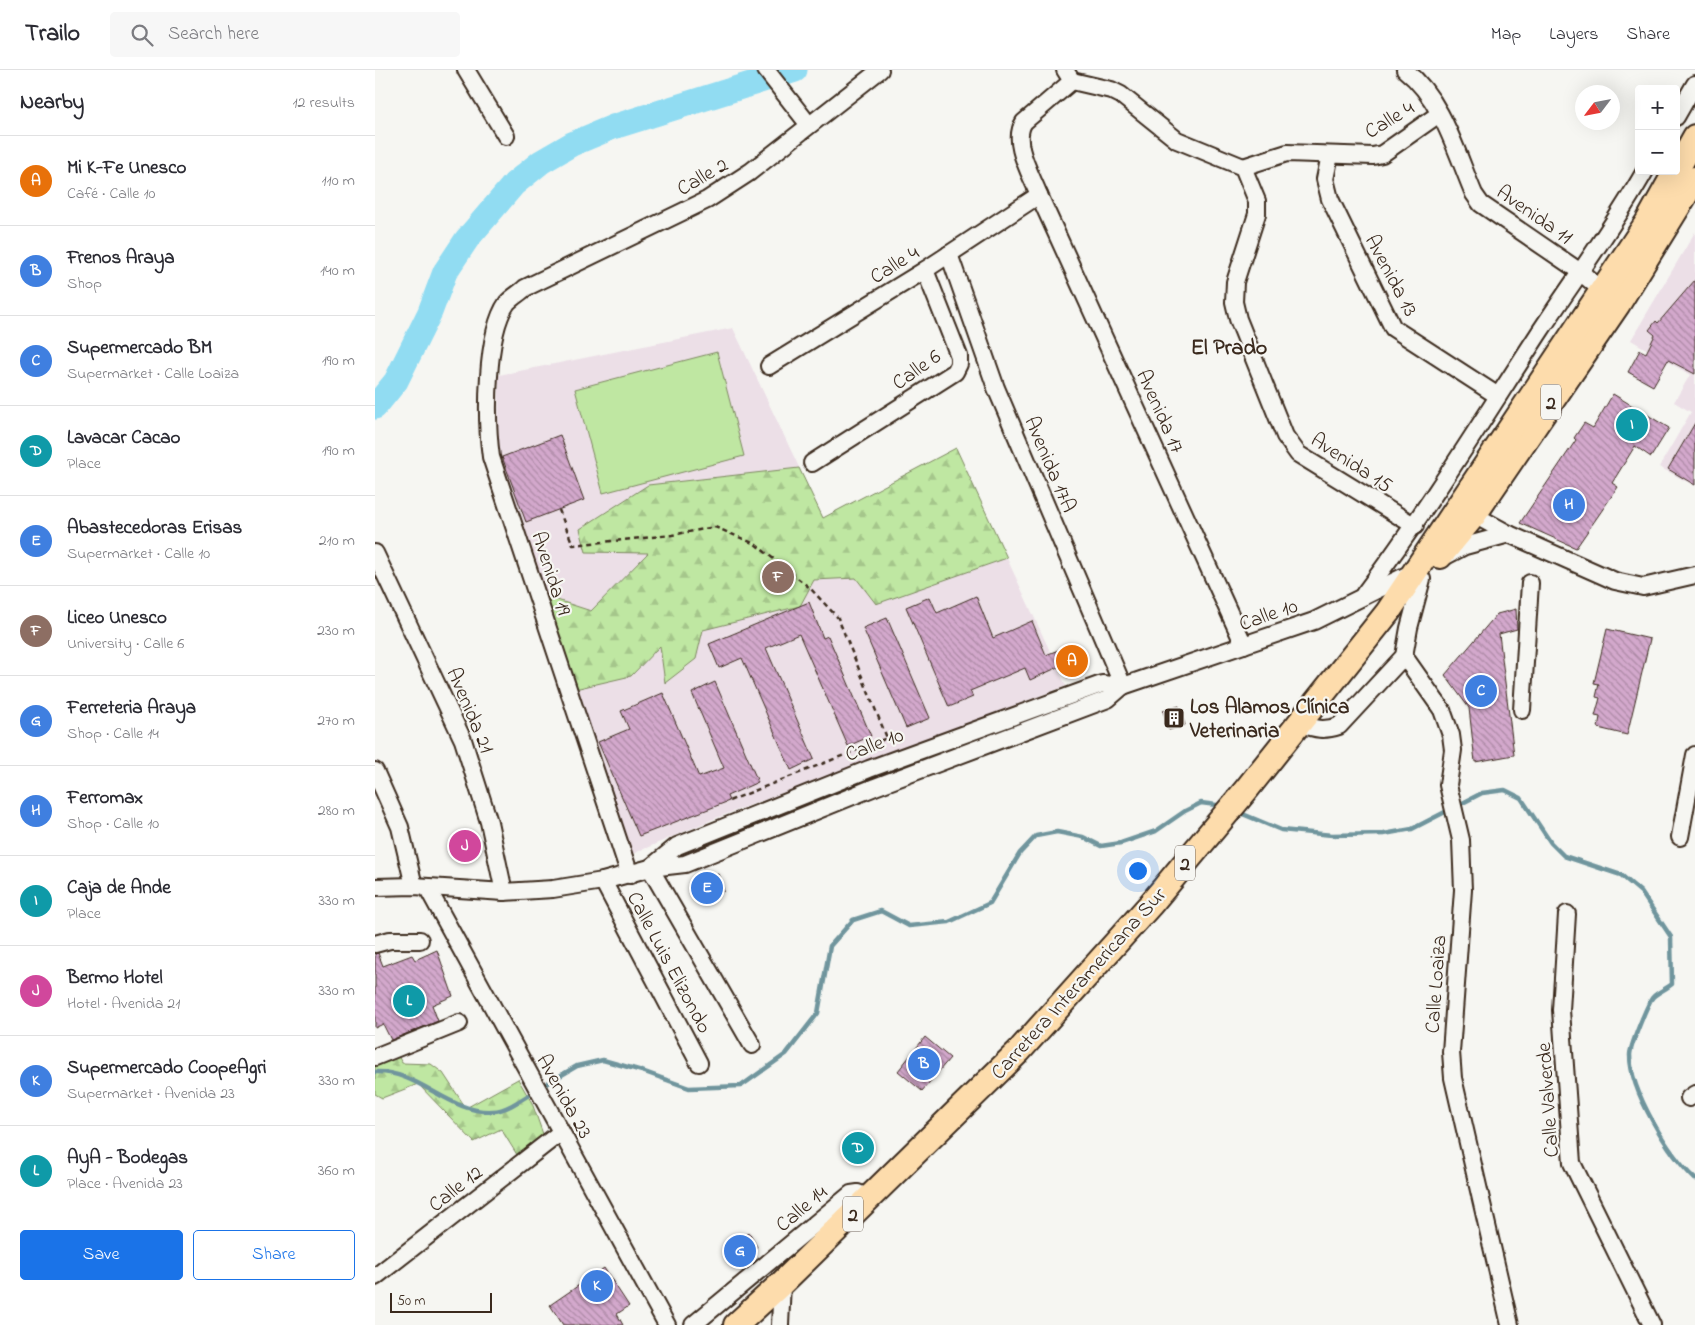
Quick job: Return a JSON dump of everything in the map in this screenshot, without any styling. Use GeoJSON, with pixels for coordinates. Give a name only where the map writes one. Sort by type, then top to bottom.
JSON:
{"type":"FeatureCollection","features":[{"type":"Feature","properties":{"kind":"highway","name":"Carretera Interamericana Sur"},"geometry":{"type":"LineString","coordinates":[[1680,164],[1695,137]]}},
{"type":"Feature","properties":{"kind":"highway","name":"Carretera Interamericana Sur"},"geometry":{"type":"LineString","coordinates":[[1610,298],[1647,223],[1674,175]]}},
{"type":"Feature","properties":{"kind":"highway","name":"Carretera Interamericana Sur"},"geometry":{"type":"LineString","coordinates":[[736,1325],[782,1284],[1025,1044],[1150,905],[1301,724],[1388,612],[1423,572],[1610,298],[1695,179]]}},
{"type":"Feature","properties":{"kind":"street"},"geometry":{"type":"LineString","coordinates":[[466,70],[506,136]]}},
{"type":"Feature","properties":{"kind":"street"},"geometry":{"type":"LineString","coordinates":[[766,70],[809,125]]}},
{"type":"Feature","properties":{"kind":"street","name":"Calle 2"},"geometry":{"type":"LineString","coordinates":[[525,288],[707,200],[750,172],[880,70]]}},
{"type":"Feature","properties":{"kind":"street","name":"Avenida 11"},"geometry":{"type":"LineString","coordinates":[[1405,70],[1417,79],[1439,114],[1474,194],[1481,204],[1579,271],[1610,298]]}},
{"type":"Feature","properties":{"kind":"street"},"geometry":{"type":"LineString","coordinates":[[1069,75],[1121,95],[1177,140],[1243,167]]}},
{"type":"Feature","properties":{"kind":"street","name":"Avenida 17"},"geometry":{"type":"LineString","coordinates":[[1069,75],[1024,122],[1019,130],[1018,140],[1039,195],[1244,645]]}},
{"type":"Feature","properties":{"kind":"street"},"geometry":{"type":"LineString","coordinates":[[1680,110],[1695,84]]}},
{"type":"Feature","properties":{"kind":"street","name":"Calle 4"},"geometry":{"type":"LineString","coordinates":[[1243,167],[1287,153],[1373,156],[1381,154],[1439,114]]}},
{"type":"Feature","properties":{"kind":"street","name":"Avenida 13"},"geometry":{"type":"LineString","coordinates":[[1330,155],[1325,179],[1330,199],[1393,328],[1498,396]]}},
{"type":"Feature","properties":{"kind":"street","name":"Avenida 15"},"geometry":{"type":"LineString","coordinates":[[1243,167],[1257,201],[1257,214],[1235,282],[1234,302],[1238,319],[1285,436],[1298,454],[1415,526]]}},
{"type":"Feature","properties":{"kind":"street"},"geometry":{"type":"LineString","coordinates":[[1363,595],[1415,526],[1579,271],[1627,204],[1643,175]]}},
{"type":"Feature","properties":{"kind":"street","name":"Calle 4"},"geometry":{"type":"LineString","coordinates":[[769,366],[925,270],[1039,195]]}},
{"type":"Feature","properties":{"kind":"street","name":"Avenida 17A"},"geometry":{"type":"LineString","coordinates":[[949,254],[995,388],[1123,686]]}},
{"type":"Feature","properties":{"kind":"street","name":"Calle 6"},"geometry":{"type":"LineString","coordinates":[[812,463],[955,372],[959,364],[959,356],[925,270]]}},
{"type":"Feature","properties":{"kind":"street","name":"Avenida 19"},"geometry":{"type":"LineString","coordinates":[[525,288],[508,302],[499,319],[491,355],[488,435],[491,457],[630,875]]}},
{"type":"Feature","properties":{"kind":"street"},"geometry":{"type":"LineString","coordinates":[[1466,511],[1509,534],[1615,581],[1643,587],[1695,575]]}},
{"type":"Feature","properties":{"kind":"street","name":"Calle 10"},"geometry":{"type":"LineString","coordinates":[[375,887],[421,887],[503,892],[553,889],[630,875],[650,868],[677,846],[869,769],[1101,684],[1123,686],[1313,621],[1363,595],[1423,572],[1465,546],[1509,534]]}},
{"type":"Feature","properties":{"kind":"street","name":"Avenida 21"},"geometry":{"type":"LineString","coordinates":[[375,553],[463,740],[489,822],[503,892]]}},
{"type":"Feature","properties":{"kind":"street"},"geometry":{"type":"LineString","coordinates":[[1301,724],[1327,730],[1339,726],[1404,656],[1423,572]]}},
{"type":"Feature","properties":{"kind":"street"},"geometry":{"type":"LineString","coordinates":[[1522,710],[1530,583]]}},
{"type":"Feature","properties":{"kind":"street","name":"Calle Loaiza"},"geometry":{"type":"LineString","coordinates":[[1404,656],[1442,710],[1451,735],[1453,750],[1447,785],[1461,840],[1463,890],[1451,1052],[1453,1078],[1510,1325]]}},
{"type":"Feature","properties":{"kind":"street"},"geometry":{"type":"LineString","coordinates":[[1680,837],[1695,755]]}},
{"type":"Feature","properties":{"kind":"street","name":"Avenida 23"},"geometry":{"type":"LineString","coordinates":[[375,771],[399,827],[421,887],[561,1132],[667,1325]]}},
{"type":"Feature","properties":{"kind":"street"},"geometry":{"type":"LineString","coordinates":[[650,868],[752,1045]]}},
{"type":"Feature","properties":{"kind":"street","name":"Calle Luis Elizondo"},"geometry":{"type":"LineString","coordinates":[[603,881],[699,1063]]}},
{"type":"Feature","properties":{"kind":"street","name":"Calle Valverde"},"geometry":{"type":"LineString","coordinates":[[1567,914],[1561,1010],[1571,1163],[1652,1325]]}},
{"type":"Feature","properties":{"kind":"street"},"geometry":{"type":"LineString","coordinates":[[375,944],[390,940],[420,940]]}},
{"type":"Feature","properties":{"kind":"street"},"geometry":{"type":"LineString","coordinates":[[375,1056],[459,1023]]}},
{"type":"Feature","properties":{"kind":"street","name":"Calle 12"},"geometry":{"type":"LineString","coordinates":[[375,1277],[561,1132]]}},
{"type":"Feature","properties":{"kind":"street","name":"Calle 14"},"geometry":{"type":"LineString","coordinates":[[693,1325],[851,1194],[859,1193],[869,1198]]}},
{"type":"Feature","properties":{"kind":"street"},"geometry":{"type":"LineString","coordinates":[[780,1325],[782,1284]]}},
{"type":"Feature","properties":{"kind":"path"},"geometry":{"type":"LineString","coordinates":[[559,510],[573,545],[672,535],[715,527],[755,544],[810,588],[838,618],[887,738],[729,800]]}},
{"type":"Feature","properties":{"kind":"shaded area"},"geometry":{"type":"Polygon","coordinates":[[[1695,232],[1695,486],[1659,467],[1691,412],[1674,402],[1690,375],[1631,340],[1695,232]]]}},
{"type":"Feature","properties":{"kind":"shaded area"},"geometry":{"type":"Polygon","coordinates":[[[733,328],[823,518],[956,448],[1066,686],[716,818],[630,855],[498,452],[499,375],[733,328]]]}},
{"type":"Feature","properties":{"kind":"green space"},"geometry":{"type":"Polygon","coordinates":[[[717,352],[744,456],[603,493],[575,389],[717,352]]]}},
{"type":"Feature","properties":{"kind":"green space"},"geometry":{"type":"Polygon","coordinates":[[[956,448],[1007,558],[876,604],[856,578],[814,580],[800,606],[703,630],[696,659],[665,683],[660,646],[631,676],[575,689],[545,596],[591,611],[648,553],[586,552],[580,529],[648,485],[799,468],[823,518],[956,448]]]}},
{"type":"Feature","properties":{"kind":"green space"},"geometry":{"type":"Polygon","coordinates":[[[398,1056],[402,1063],[431,1064],[443,1073],[466,1108],[518,1079],[532,1103],[544,1137],[519,1158],[501,1129],[474,1142],[418,1084],[382,1098],[375,1094],[375,1066],[398,1056]]]}},
{"type":"Feature","properties":{"kind":"building"},"geometry":{"type":"Polygon","coordinates":[[[1695,280],[1695,374],[1668,360],[1653,386],[1628,372],[1640,350],[1646,353],[1655,335],[1649,330],[1656,321],[1658,323],[1695,280]]]}},
{"type":"Feature","properties":{"kind":"building"},"geometry":{"type":"Polygon","coordinates":[[[1613,394],[1669,428],[1651,457],[1635,446],[1612,483],[1618,487],[1576,548],[1520,523],[1576,440],[1574,438],[1584,423],[1593,428],[1613,394]]]}},
{"type":"Feature","properties":{"kind":"building"},"geometry":{"type":"Polygon","coordinates":[[[1695,423],[1695,485],[1668,469],[1695,423]]]}},
{"type":"Feature","properties":{"kind":"building"},"geometry":{"type":"Polygon","coordinates":[[[560,435],[584,500],[526,522],[502,457],[560,435]]]}},
{"type":"Feature","properties":{"kind":"building"},"geometry":{"type":"Polygon","coordinates":[[[976,596],[993,638],[1032,621],[1046,655],[1075,643],[1085,672],[1068,678],[1063,665],[1030,680],[1025,668],[970,691],[973,697],[949,707],[906,607],[930,597],[937,613],[976,596]]]}},
{"type":"Feature","properties":{"kind":"building"},"geometry":{"type":"Polygon","coordinates":[[[809,602],[823,638],[828,636],[871,736],[848,746],[799,634],[766,648],[814,759],[791,770],[742,658],[719,668],[709,644],[809,602]]]}},
{"type":"Feature","properties":{"kind":"building"},"geometry":{"type":"Polygon","coordinates":[[[1516,609],[1517,629],[1499,634],[1514,755],[1475,762],[1469,708],[1445,675],[1497,614],[1516,609]]]}},
{"type":"Feature","properties":{"kind":"building"},"geometry":{"type":"Polygon","coordinates":[[[887,618],[930,718],[906,728],[863,628],[887,618]]]}},
{"type":"Feature","properties":{"kind":"building"},"geometry":{"type":"Polygon","coordinates":[[[1607,629],[1650,639],[1627,735],[1598,728],[1600,717],[1595,716],[1600,698],[1596,697],[1599,684],[1594,683],[1607,629]]]}},
{"type":"Feature","properties":{"kind":"building"},"geometry":{"type":"Polygon","coordinates":[[[715,682],[758,782],[727,796],[729,801],[639,836],[598,742],[629,729],[621,711],[663,693],[699,777],[724,768],[692,693],[715,682]]]}},
{"type":"Feature","properties":{"kind":"building","name":"Los Alamos Clínica Veterinaria"},"geometry":{"type":"Polygon","coordinates":[[[1179,706],[1185,725],[1169,730],[1163,711],[1179,706]]]}},
{"type":"Feature","properties":{"kind":"building"},"geometry":{"type":"Polygon","coordinates":[[[718,874],[724,891],[696,901],[689,885],[718,874]]]}},
{"type":"Feature","properties":{"kind":"building"},"geometry":{"type":"Polygon","coordinates":[[[437,950],[453,996],[432,1005],[438,1021],[391,1040],[383,1024],[375,1028],[375,954],[378,953],[383,966],[412,955],[415,960],[437,950]]]}},
{"type":"Feature","properties":{"kind":"building"},"geometry":{"type":"Polygon","coordinates":[[[925,1037],[950,1058],[922,1091],[898,1071],[925,1037]]]}},
{"type":"Feature","properties":{"kind":"building"},"geometry":{"type":"Polygon","coordinates":[[[859,1134],[872,1145],[857,1163],[844,1152],[859,1134]]]}},
{"type":"Feature","properties":{"kind":"building"},"geometry":{"type":"Polygon","coordinates":[[[749,1233],[757,1247],[742,1255],[747,1262],[734,1269],[725,1253],[735,1248],[732,1242],[749,1233]]]}},
{"type":"Feature","properties":{"kind":"building"},"geometry":{"type":"Polygon","coordinates":[[[604,1268],[629,1306],[617,1314],[623,1325],[563,1325],[550,1305],[604,1268]]]}},
{"type":"Feature","properties":{"kind":"waterway"},"geometry":{"type":"LineString","coordinates":[[375,407],[396,381],[430,312],[445,272],[467,239],[514,184],[541,162],[572,144],[613,127],[795,70]]}},
{"type":"Feature","properties":{"kind":"waterway"},"geometry":{"type":"LineString","coordinates":[[1238,812],[1281,830],[1332,835],[1384,834],[1412,829],[1482,793],[1505,790],[1521,798],[1551,843],[1564,856],[1621,875],[1641,892],[1671,937],[1672,984],[1653,997],[1647,1007],[1631,1050],[1632,1070],[1644,1104],[1653,1122],[1674,1155],[1695,1179]]}},
{"type":"Feature","properties":{"kind":"waterway"},"geometry":{"type":"LineString","coordinates":[[541,1087],[577,1066],[603,1060],[642,1071],[689,1088],[741,1086],[786,1054],[818,1013],[830,946],[853,920],[881,911],[909,926],[949,922],[990,903],[1020,853],[1036,836],[1057,832],[1083,837],[1101,846],[1121,843],[1156,831],[1185,811],[1201,803],[1224,806]]}},
{"type":"Feature","properties":{"kind":"waterway"},"geometry":{"type":"LineString","coordinates":[[375,1072],[391,1073],[406,1078],[462,1106],[477,1110],[493,1111],[503,1109],[515,1104],[535,1091]]}},
{"type":"Feature","properties":{"kind":"place","name":"Caja de Ande"},"geometry":{"type":"Point","coordinates":[1632,425]}},
{"type":"Feature","properties":{"kind":"place","name":"Ferromax"},"geometry":{"type":"Point","coordinates":[1569,505]}},
{"type":"Feature","properties":{"kind":"place","name":"Liceo Unesco"},"geometry":{"type":"Point","coordinates":[778,577]}},
{"type":"Feature","properties":{"kind":"place","name":"Mi K-Fe Unesco"},"geometry":{"type":"Point","coordinates":[1072,661]}},
{"type":"Feature","properties":{"kind":"place","name":"Supermercado BM"},"geometry":{"type":"Point","coordinates":[1481,691]}},
{"type":"Feature","properties":{"kind":"place","name":"Los Alamos Clínica Veterinaria"},"geometry":{"type":"Point","coordinates":[1174,718]}},
{"type":"Feature","properties":{"kind":"place","name":"Bermo Hotel"},"geometry":{"type":"Point","coordinates":[465,846]}},
{"type":"Feature","properties":{"kind":"place","name":"Abastecedoras Erisas"},"geometry":{"type":"Point","coordinates":[707,888]}},
{"type":"Feature","properties":{"kind":"place","name":"AyA - Bodegas"},"geometry":{"type":"Point","coordinates":[409,1001]}},
{"type":"Feature","properties":{"kind":"place","name":"Frenos Araya"},"geometry":{"type":"Point","coordinates":[924,1064]}},
{"type":"Feature","properties":{"kind":"place","name":"Lavacar Cacao"},"geometry":{"type":"Point","coordinates":[858,1148]}},
{"type":"Feature","properties":{"kind":"place","name":"Ferreteria Araya"},"geometry":{"type":"Point","coordinates":[740,1251]}},
{"type":"Feature","properties":{"kind":"place","name":"Supermercado CoopeAgri"},"geometry":{"type":"Point","coordinates":[597,1286]}},
{"type":"Feature","properties":{"kind":"district","name":"El Prado"},"geometry":{"type":"Point","coordinates":[1229,346]}}]}
